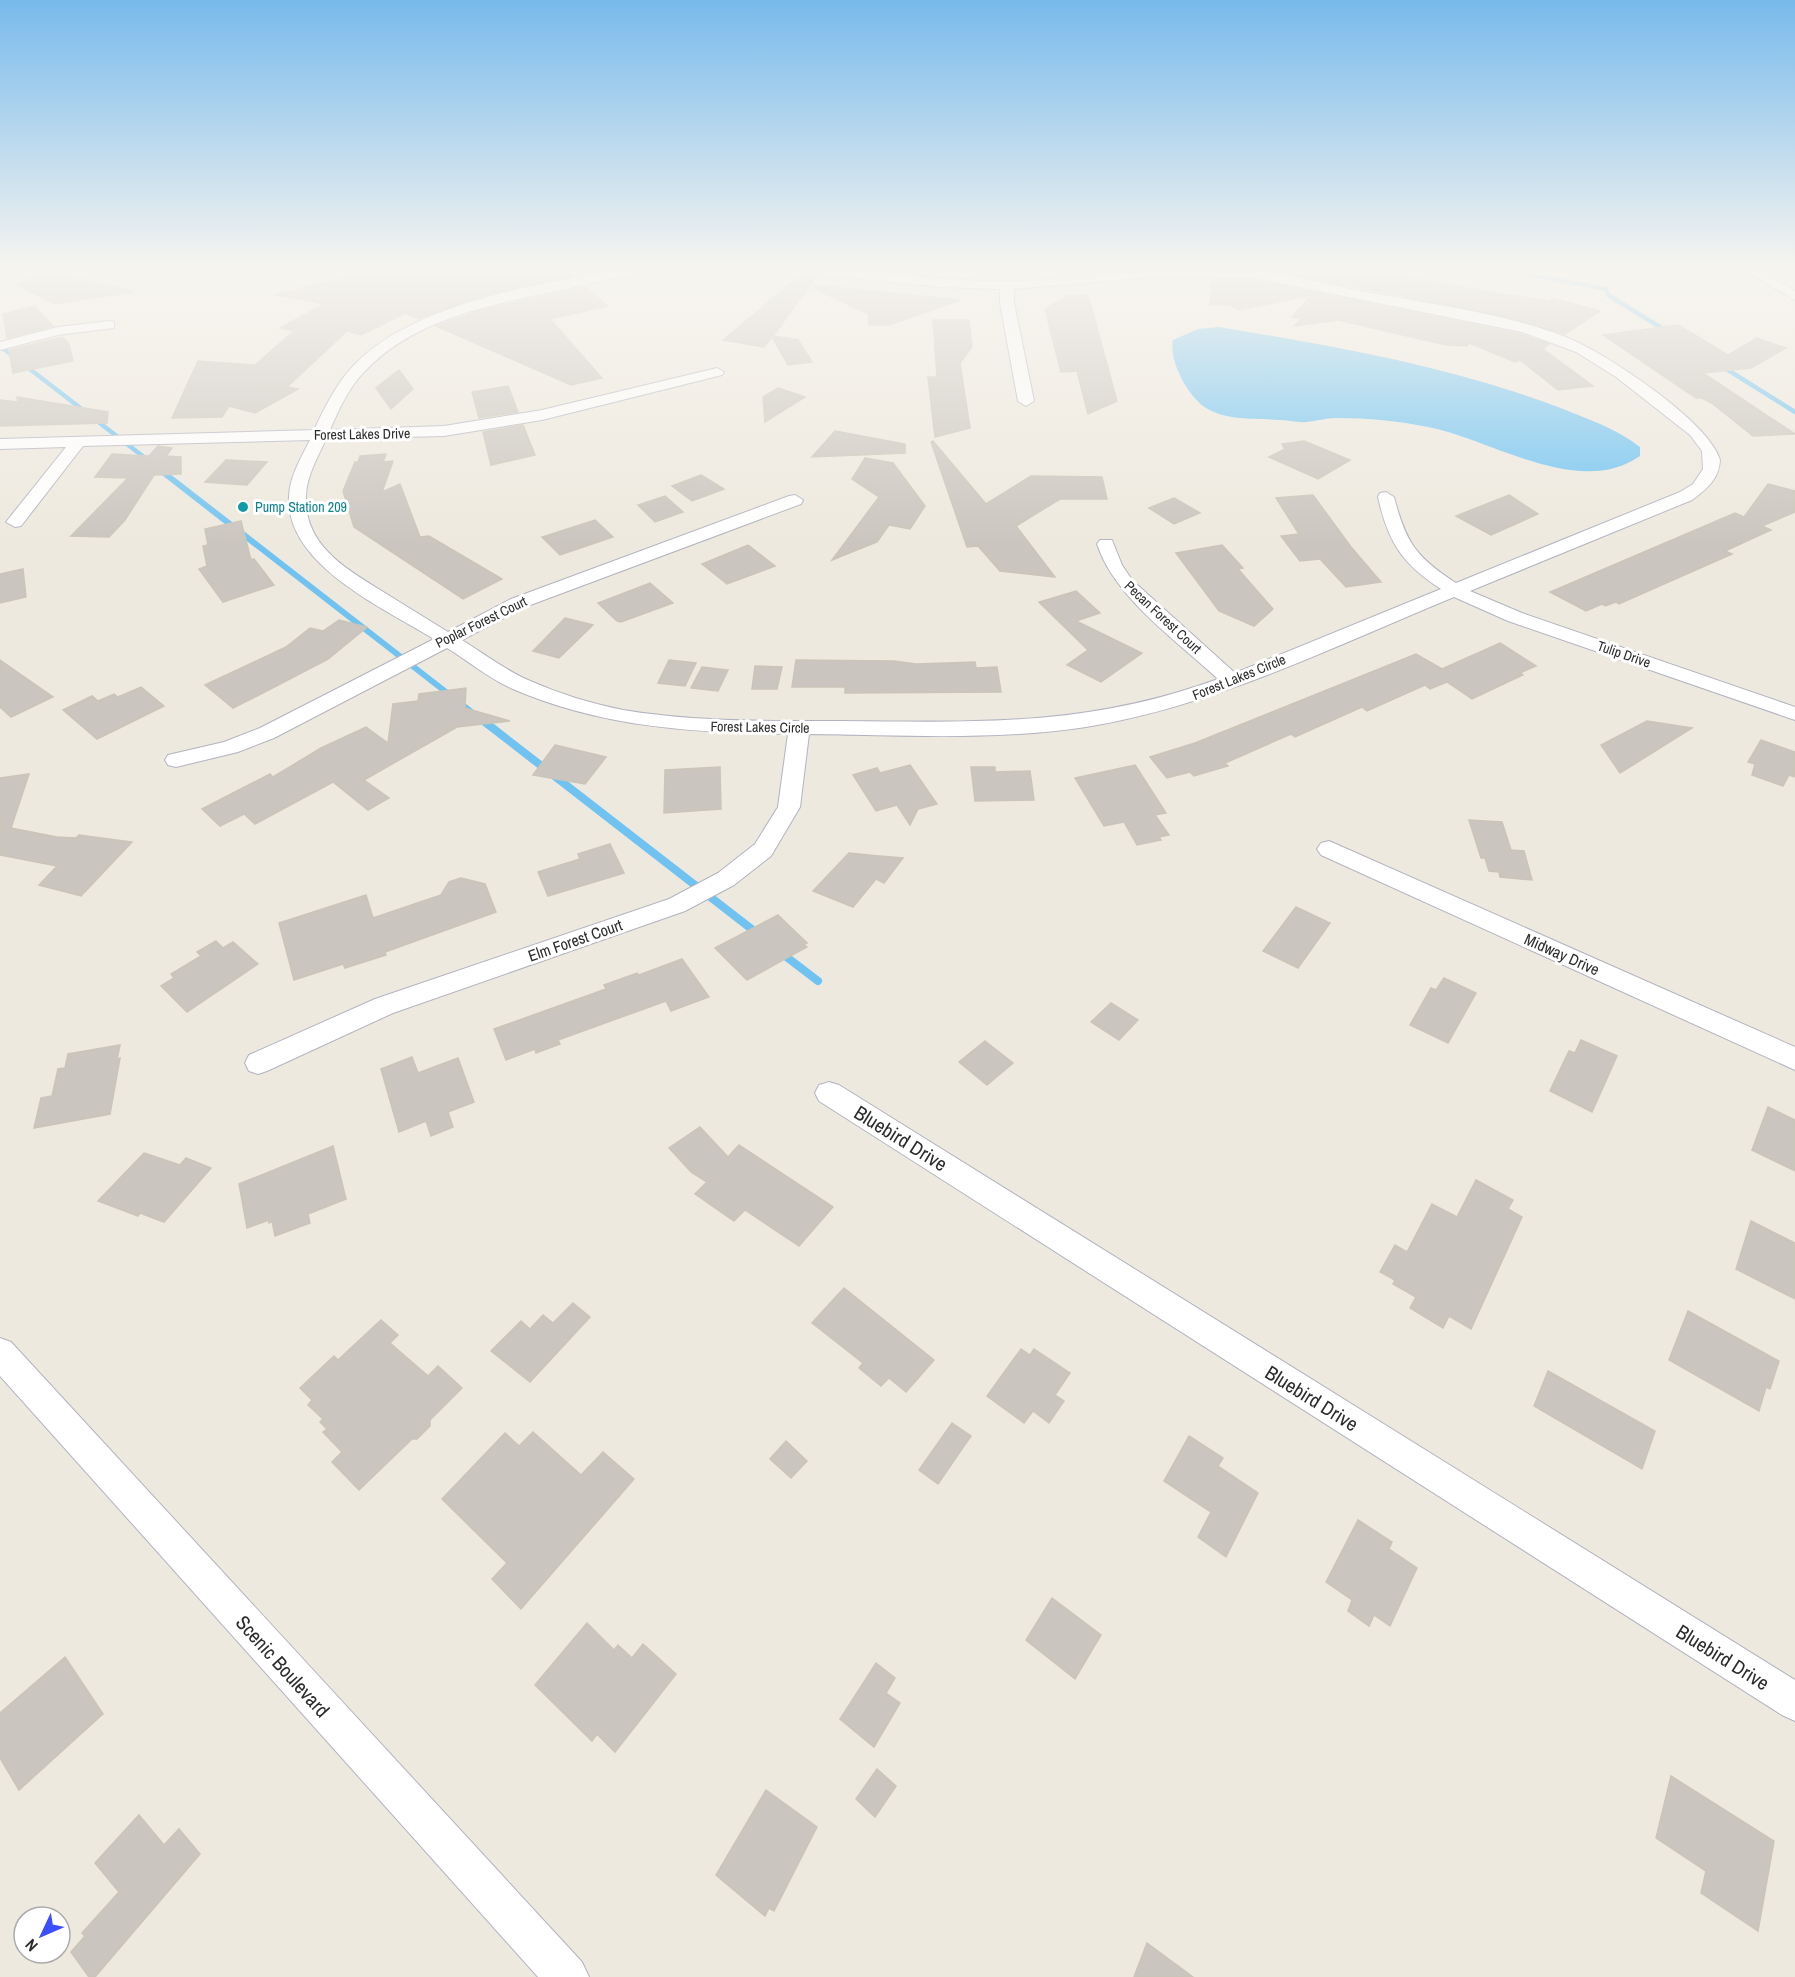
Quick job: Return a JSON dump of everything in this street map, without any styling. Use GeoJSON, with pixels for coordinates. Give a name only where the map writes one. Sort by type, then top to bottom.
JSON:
{"type":"FeatureCollection","features":[{"type":"Feature","properties":{"kind":"street","name":"Forest Lakes Circle"},"geometry":{"type":"LineString","coordinates":[[365,361],[344,388],[301,471],[296,502],[298,522],[309,542],[327,563],[519,684],[580,705],[623,716],[681,724],[799,729],[1038,728],[1137,712],[1188,698],[1232,681],[1686,496],[1697,489],[1710,475],[1711,453],[1694,430],[1601,361]]}},
{"type":"Feature","properties":{"kind":"street"},"geometry":{"type":"LineString","coordinates":[[1018,361],[1026,401]]}},
{"type":"Feature","properties":{"kind":"street","name":"Forest Lakes Drive"},"geometry":{"type":"LineString","coordinates":[[0,444],[416,433],[484,427],[542,416],[717,372]]}},
{"type":"Feature","properties":{"kind":"street"},"geometry":{"type":"LineString","coordinates":[[15,522],[77,443]]}},
{"type":"Feature","properties":{"kind":"street","name":"Tulip Drive"},"geometry":{"type":"LineString","coordinates":[[1386,497],[1399,539],[1410,555],[1422,567],[1456,590],[1515,617],[1795,714]]}},
{"type":"Feature","properties":{"kind":"street","name":"Poplar Forest Court"},"geometry":{"type":"LineString","coordinates":[[176,760],[257,737],[518,603],[795,500]]}},
{"type":"Feature","properties":{"kind":"street","name":"Pecan Forest Court"},"geometry":{"type":"LineString","coordinates":[[1106,544],[1113,565],[1126,584],[1232,681]]}},
{"type":"Feature","properties":{"kind":"street","name":"Elm Forest Court"},"geometry":{"type":"LineString","coordinates":[[258,1063],[324,1031],[384,1006],[677,905],[726,879],[763,850],[789,807],[799,729]]}},
{"type":"Feature","properties":{"kind":"street","name":"Midway Drive"},"geometry":{"type":"LineString","coordinates":[[1329,849],[1795,1059]]}},
{"type":"Feature","properties":{"kind":"street","name":"Bluebird Drive"},"geometry":{"type":"LineString","coordinates":[[830,1093],[1795,1702]]}},
{"type":"Feature","properties":{"kind":"street","name":"Scenic Boulevard"},"geometry":{"type":"LineString","coordinates":[[0,1353],[567,1977]]}},
{"type":"Feature","properties":{"kind":"water"},"geometry":{"type":"Polygon","coordinates":[[[1175,361],[1400,361],[1475,380],[1558,407],[1630,440],[1640,447],[1640,456],[1616,468],[1590,471],[1563,469],[1535,462],[1453,433],[1406,423],[1337,418],[1299,422],[1225,416],[1208,409],[1194,397],[1175,361]]]}},
{"type":"Feature","properties":{"kind":"building"},"geometry":{"type":"Polygon","coordinates":[[[11,361],[72,361],[13,373],[11,361]]]}},
{"type":"Feature","properties":{"kind":"building"},"geometry":{"type":"Polygon","coordinates":[[[198,361],[255,365],[259,361],[315,361],[287,387],[298,389],[255,413],[229,406],[222,417],[172,418],[198,361]]]}},
{"type":"Feature","properties":{"kind":"building"},"geometry":{"type":"Polygon","coordinates":[[[517,361],[587,361],[602,378],[571,385],[517,361]]]}},
{"type":"Feature","properties":{"kind":"building"},"geometry":{"type":"Polygon","coordinates":[[[786,361],[812,362],[788,365],[786,361]]]}},
{"type":"Feature","properties":{"kind":"building"},"geometry":{"type":"Polygon","coordinates":[[[936,361],[961,361],[970,428],[935,437],[928,377],[937,377],[936,361]]]}},
{"type":"Feature","properties":{"kind":"building"},"geometry":{"type":"Polygon","coordinates":[[[1058,361],[1106,361],[1117,401],[1088,414],[1077,371],[1061,372],[1058,361]]]}},
{"type":"Feature","properties":{"kind":"building"},"geometry":{"type":"Polygon","coordinates":[[[1522,361],[1560,361],[1593,386],[1558,390],[1522,361]]]}},
{"type":"Feature","properties":{"kind":"building"},"geometry":{"type":"Polygon","coordinates":[[[1642,361],[1763,361],[1751,368],[1703,373],[1795,434],[1753,436],[1713,404],[1702,398],[1696,398],[1642,361]]]}},
{"type":"Feature","properties":{"kind":"building"},"geometry":{"type":"Polygon","coordinates":[[[399,370],[413,389],[391,409],[376,388],[399,370]]]}},
{"type":"Feature","properties":{"kind":"building"},"geometry":{"type":"Polygon","coordinates":[[[508,386],[518,412],[479,418],[472,392],[508,386]]]}},
{"type":"Feature","properties":{"kind":"building"},"geometry":{"type":"Polygon","coordinates":[[[778,388],[805,397],[765,422],[763,397],[778,388]]]}},
{"type":"Feature","properties":{"kind":"building"},"geometry":{"type":"Polygon","coordinates":[[[17,397],[108,412],[107,423],[0,426],[0,400],[18,402],[17,397]]]}},
{"type":"Feature","properties":{"kind":"building"},"geometry":{"type":"Polygon","coordinates":[[[523,425],[535,455],[491,465],[483,432],[523,425]]]}},
{"type":"Feature","properties":{"kind":"building"},"geometry":{"type":"Polygon","coordinates":[[[835,431],[905,444],[905,453],[812,457],[835,431]]]}},
{"type":"Feature","properties":{"kind":"building"},"geometry":{"type":"Polygon","coordinates":[[[933,441],[986,504],[1031,476],[1102,477],[1107,499],[1060,499],[1016,526],[1055,577],[1000,571],[978,546],[967,547],[931,442],[933,441]]]}},
{"type":"Feature","properties":{"kind":"building"},"geometry":{"type":"Polygon","coordinates":[[[1304,441],[1350,460],[1318,479],[1269,457],[1285,449],[1282,444],[1304,441]]]}},
{"type":"Feature","properties":{"kind":"building"},"geometry":{"type":"Polygon","coordinates":[[[158,446],[172,448],[166,456],[181,457],[181,474],[154,475],[125,520],[109,537],[71,536],[128,478],[95,477],[112,454],[149,456],[158,446]]]}},
{"type":"Feature","properties":{"kind":"building"},"geometry":{"type":"Polygon","coordinates":[[[386,454],[383,462],[393,461],[382,492],[400,484],[420,537],[429,536],[502,579],[463,599],[354,527],[343,491],[355,462],[358,462],[360,456],[386,454]]]}},
{"type":"Feature","properties":{"kind":"building"},"geometry":{"type":"Polygon","coordinates":[[[865,458],[893,463],[925,506],[910,529],[889,525],[877,542],[832,560],[879,497],[852,479],[865,458]]]}},
{"type":"Feature","properties":{"kind":"building"},"geometry":{"type":"Polygon","coordinates":[[[226,460],[267,462],[247,485],[205,482],[226,460]]]}},
{"type":"Feature","properties":{"kind":"building"},"geometry":{"type":"Polygon","coordinates":[[[701,475],[724,489],[692,501],[672,486],[701,475]]]}},
{"type":"Feature","properties":{"kind":"building"},"geometry":{"type":"Polygon","coordinates":[[[1768,484],[1795,491],[1795,512],[1762,526],[1771,530],[1725,551],[1732,554],[1619,604],[1616,602],[1605,606],[1602,604],[1586,611],[1550,592],[1735,513],[1744,517],[1768,484]]]}},
{"type":"Feature","properties":{"kind":"building"},"geometry":{"type":"Polygon","coordinates":[[[1313,495],[1351,547],[1381,582],[1346,587],[1320,559],[1300,561],[1281,536],[1299,534],[1276,498],[1313,495]]]}},
{"type":"Feature","properties":{"kind":"building"},"geometry":{"type":"Polygon","coordinates":[[[1509,495],[1538,514],[1491,535],[1456,516],[1509,495]]]}},
{"type":"Feature","properties":{"kind":"building"},"geometry":{"type":"Polygon","coordinates":[[[665,496],[683,512],[655,522],[638,505],[665,496]]]}},
{"type":"Feature","properties":{"kind":"building"},"geometry":{"type":"Polygon","coordinates":[[[1174,498],[1200,513],[1174,524],[1149,508],[1174,498]]]}},
{"type":"Feature","properties":{"kind":"building"},"geometry":{"type":"Polygon","coordinates":[[[595,520],[613,537],[560,555],[542,537],[595,520]]]}},
{"type":"Feature","properties":{"kind":"building"},"geometry":{"type":"Polygon","coordinates":[[[241,521],[251,560],[254,559],[274,585],[223,602],[199,569],[207,566],[203,546],[208,545],[205,529],[241,521]]]}},
{"type":"Feature","properties":{"kind":"building"},"geometry":{"type":"Polygon","coordinates":[[[748,545],[775,566],[727,584],[702,564],[748,545]]]}},
{"type":"Feature","properties":{"kind":"building"},"geometry":{"type":"Polygon","coordinates":[[[1222,545],[1243,568],[1238,569],[1273,609],[1254,626],[1219,611],[1176,553],[1222,545]]]}},
{"type":"Feature","properties":{"kind":"building"},"geometry":{"type":"Polygon","coordinates":[[[23,569],[26,597],[0,603],[0,574],[23,569]]]}},
{"type":"Feature","properties":{"kind":"building"},"geometry":{"type":"Polygon","coordinates":[[[650,583],[673,603],[621,622],[598,603],[650,583]]]}},
{"type":"Feature","properties":{"kind":"building"},"geometry":{"type":"Polygon","coordinates":[[[1076,591],[1100,613],[1076,621],[1142,653],[1101,682],[1067,665],[1088,650],[1039,602],[1076,591]]]}},
{"type":"Feature","properties":{"kind":"building"},"geometry":{"type":"Polygon","coordinates":[[[565,618],[593,625],[559,658],[533,651],[565,618]]]}},
{"type":"Feature","properties":{"kind":"building"},"geometry":{"type":"Polygon","coordinates":[[[339,620],[367,627],[328,659],[233,708],[205,685],[286,647],[310,628],[323,631],[339,620]]]}},
{"type":"Feature","properties":{"kind":"building"},"geometry":{"type":"Polygon","coordinates":[[[1500,643],[1536,666],[1520,673],[1523,675],[1472,699],[1447,682],[1430,689],[1425,685],[1367,711],[1362,707],[1295,737],[1291,734],[1225,763],[1228,766],[1194,776],[1190,772],[1167,778],[1150,757],[1195,743],[1416,654],[1442,669],[1500,643]]]}},
{"type":"Feature","properties":{"kind":"building"},"geometry":{"type":"Polygon","coordinates":[[[0,660],[53,697],[11,717],[0,707],[0,660]]]}},
{"type":"Feature","properties":{"kind":"building"},"geometry":{"type":"Polygon","coordinates":[[[669,660],[696,663],[685,686],[658,683],[669,660]]]}},
{"type":"Feature","properties":{"kind":"building"},"geometry":{"type":"Polygon","coordinates":[[[796,660],[894,661],[916,664],[975,662],[976,668],[997,667],[1001,692],[845,693],[845,687],[792,687],[796,660]]]}},
{"type":"Feature","properties":{"kind":"building"},"geometry":{"type":"Polygon","coordinates":[[[755,666],[782,667],[777,689],[752,689],[755,666]]]}},
{"type":"Feature","properties":{"kind":"building"},"geometry":{"type":"Polygon","coordinates":[[[702,667],[728,670],[718,691],[691,688],[702,667]]]}},
{"type":"Feature","properties":{"kind":"building"},"geometry":{"type":"Polygon","coordinates":[[[141,687],[164,706],[97,739],[63,710],[92,696],[98,701],[114,694],[118,697],[141,687]]]}},
{"type":"Feature","properties":{"kind":"building"},"geometry":{"type":"Polygon","coordinates":[[[466,688],[465,708],[510,721],[457,727],[364,780],[389,798],[368,810],[333,782],[255,824],[244,814],[220,826],[202,809],[270,774],[273,777],[321,748],[366,727],[388,743],[393,704],[418,701],[419,694],[466,688]]]}},
{"type":"Feature","properties":{"kind":"building"},"geometry":{"type":"Polygon","coordinates":[[[1647,721],[1692,728],[1620,773],[1601,745],[1647,721]]]}},
{"type":"Feature","properties":{"kind":"building"},"geometry":{"type":"Polygon","coordinates":[[[1761,740],[1795,752],[1795,777],[1789,775],[1783,786],[1752,775],[1755,764],[1748,762],[1761,740]]]}},
{"type":"Feature","properties":{"kind":"building"},"geometry":{"type":"Polygon","coordinates":[[[555,745],[606,757],[585,784],[533,775],[555,745]]]}},
{"type":"Feature","properties":{"kind":"building"},"geometry":{"type":"Polygon","coordinates":[[[910,765],[937,804],[918,809],[910,825],[897,805],[876,811],[853,775],[877,768],[880,773],[910,765]]]}},
{"type":"Feature","properties":{"kind":"building"},"geometry":{"type":"Polygon","coordinates":[[[1135,765],[1166,813],[1155,815],[1169,835],[1159,837],[1161,840],[1137,845],[1124,822],[1104,826],[1075,778],[1135,765]]]}},
{"type":"Feature","properties":{"kind":"building"},"geometry":{"type":"Polygon","coordinates":[[[720,767],[721,809],[664,813],[665,770],[720,767]]]}},
{"type":"Feature","properties":{"kind":"building"},"geometry":{"type":"Polygon","coordinates":[[[971,767],[995,767],[995,772],[1030,771],[1034,800],[975,801],[971,767]]]}},
{"type":"Feature","properties":{"kind":"building"},"geometry":{"type":"Polygon","coordinates":[[[29,774],[11,828],[57,837],[76,838],[79,835],[132,842],[81,896],[39,885],[57,866],[0,855],[0,778],[29,774]]]}},
{"type":"Feature","properties":{"kind":"building"},"geometry":{"type":"Polygon","coordinates":[[[1469,820],[1502,822],[1511,850],[1524,851],[1532,880],[1500,877],[1499,872],[1489,871],[1485,858],[1481,858],[1469,820]]]}},
{"type":"Feature","properties":{"kind":"building"},"geometry":{"type":"Polygon","coordinates":[[[610,844],[624,873],[548,896],[538,872],[580,859],[578,854],[610,844]]]}},
{"type":"Feature","properties":{"kind":"building"},"geometry":{"type":"Polygon","coordinates":[[[849,853],[903,858],[884,883],[876,879],[853,907],[813,891],[849,853]]]}},
{"type":"Feature","properties":{"kind":"building"},"geometry":{"type":"Polygon","coordinates":[[[461,878],[485,884],[496,912],[385,952],[386,955],[345,968],[343,964],[294,980],[279,923],[366,895],[373,918],[441,895],[449,882],[461,878]]]}},
{"type":"Feature","properties":{"kind":"building"},"geometry":{"type":"Polygon","coordinates":[[[1296,907],[1330,923],[1298,968],[1263,951],[1296,907]]]}},
{"type":"Feature","properties":{"kind":"building"},"geometry":{"type":"Polygon","coordinates":[[[778,915],[807,943],[804,945],[807,947],[747,980],[715,948],[778,915]]]}},
{"type":"Feature","properties":{"kind":"building"},"geometry":{"type":"Polygon","coordinates":[[[216,941],[223,948],[233,942],[258,964],[187,1012],[161,986],[174,978],[171,974],[201,956],[197,952],[216,941]]]}},
{"type":"Feature","properties":{"kind":"building"},"geometry":{"type":"Polygon","coordinates":[[[682,959],[709,997],[671,1011],[666,1001],[558,1040],[560,1044],[536,1053],[535,1049],[506,1060],[494,1029],[606,989],[604,985],[682,959]]]}},
{"type":"Feature","properties":{"kind":"building"},"geometry":{"type":"Polygon","coordinates":[[[1444,978],[1476,993],[1448,1043],[1410,1025],[1431,988],[1436,990],[1444,978]]]}},
{"type":"Feature","properties":{"kind":"building"},"geometry":{"type":"Polygon","coordinates":[[[1111,1003],[1138,1020],[1119,1040],[1091,1022],[1111,1003]]]}},
{"type":"Feature","properties":{"kind":"building"},"geometry":{"type":"Polygon","coordinates":[[[1581,1040],[1617,1056],[1592,1112],[1550,1091],[1569,1051],[1575,1053],[1581,1040]]]}},
{"type":"Feature","properties":{"kind":"building"},"geometry":{"type":"Polygon","coordinates":[[[985,1041],[1013,1063],[987,1085],[959,1062],[985,1041]]]}},
{"type":"Feature","properties":{"kind":"building"},"geometry":{"type":"Polygon","coordinates":[[[120,1045],[117,1059],[120,1058],[110,1114],[34,1128],[41,1098],[52,1096],[58,1069],[65,1068],[68,1054],[120,1045]]]}},
{"type":"Feature","properties":{"kind":"building"},"geometry":{"type":"Polygon","coordinates":[[[412,1057],[418,1073],[458,1058],[474,1102],[448,1112],[453,1127],[431,1136],[426,1121],[399,1132],[381,1069],[412,1057]]]}},
{"type":"Feature","properties":{"kind":"building"},"geometry":{"type":"Polygon","coordinates":[[[1768,1107],[1795,1120],[1795,1171],[1752,1150],[1768,1107]]]}},
{"type":"Feature","properties":{"kind":"building"},"geometry":{"type":"Polygon","coordinates":[[[700,1127],[728,1157],[739,1145],[833,1207],[799,1246],[745,1210],[734,1221],[695,1194],[707,1182],[691,1172],[669,1148],[700,1127]]]}},
{"type":"Feature","properties":{"kind":"building"},"geometry":{"type":"Polygon","coordinates":[[[333,1146],[346,1199],[308,1214],[310,1223],[275,1236],[272,1221],[269,1223],[269,1220],[247,1228],[239,1184],[333,1146]]]}},
{"type":"Feature","properties":{"kind":"building"},"geometry":{"type":"Polygon","coordinates":[[[144,1153],[180,1165],[186,1158],[211,1168],[164,1222],[140,1213],[138,1216],[98,1201],[144,1153]]]}},
{"type":"Feature","properties":{"kind":"building"},"geometry":{"type":"Polygon","coordinates":[[[1476,1180],[1513,1200],[1508,1209],[1522,1217],[1471,1329],[1449,1316],[1443,1328],[1410,1308],[1416,1297],[1393,1284],[1395,1280],[1380,1272],[1395,1245],[1407,1252],[1432,1204],[1457,1217],[1476,1180]]]}},
{"type":"Feature","properties":{"kind":"building"},"geometry":{"type":"Polygon","coordinates":[[[1751,1221],[1795,1243],[1795,1299],[1736,1269],[1751,1221]]]}},
{"type":"Feature","properties":{"kind":"building"},"geometry":{"type":"Polygon","coordinates":[[[844,1288],[934,1360],[906,1392],[889,1378],[881,1386],[859,1368],[863,1363],[812,1323],[844,1288]]]}},
{"type":"Feature","properties":{"kind":"building"},"geometry":{"type":"Polygon","coordinates":[[[573,1303],[590,1317],[530,1382],[491,1351],[521,1321],[530,1329],[543,1315],[553,1323],[573,1303]]]}},
{"type":"Feature","properties":{"kind":"building"},"geometry":{"type":"Polygon","coordinates":[[[1688,1311],[1779,1361],[1770,1389],[1766,1387],[1759,1411],[1669,1360],[1688,1311]]]}},
{"type":"Feature","properties":{"kind":"building"},"geometry":{"type":"Polygon","coordinates":[[[381,1320],[398,1335],[390,1343],[428,1376],[438,1366],[462,1388],[430,1420],[430,1426],[417,1439],[412,1439],[359,1490],[332,1462],[342,1452],[323,1432],[327,1429],[320,1422],[323,1419],[308,1405],[312,1400],[300,1388],[334,1356],[338,1360],[381,1320]]]}},
{"type":"Feature","properties":{"kind":"building"},"geometry":{"type":"Polygon","coordinates":[[[1021,1349],[1030,1355],[1034,1349],[1070,1373],[1055,1395],[1064,1401],[1049,1423],[1033,1411],[1024,1423],[987,1396],[1021,1349]]]}},
{"type":"Feature","properties":{"kind":"building"},"geometry":{"type":"Polygon","coordinates":[[[1548,1371],[1655,1431],[1642,1469],[1534,1406],[1548,1371]]]}},
{"type":"Feature","properties":{"kind":"building"},"geometry":{"type":"Polygon","coordinates":[[[952,1423],[971,1436],[938,1484],[919,1470],[952,1423]]]}},
{"type":"Feature","properties":{"kind":"building"},"geometry":{"type":"Polygon","coordinates":[[[533,1432],[581,1475],[603,1452],[634,1479],[521,1609],[492,1579],[507,1563],[442,1499],[505,1433],[519,1446],[533,1432]]]}},
{"type":"Feature","properties":{"kind":"building"},"geometry":{"type":"Polygon","coordinates":[[[1189,1436],[1223,1458],[1218,1466],[1258,1493],[1226,1557],[1198,1537],[1211,1512],[1164,1481],[1189,1436]]]}},
{"type":"Feature","properties":{"kind":"building"},"geometry":{"type":"Polygon","coordinates":[[[786,1441],[807,1461],[791,1478],[770,1459],[786,1441]]]}},
{"type":"Feature","properties":{"kind":"building"},"geometry":{"type":"Polygon","coordinates":[[[1358,1520],[1392,1542],[1389,1549],[1417,1568],[1390,1626],[1374,1615],[1369,1626],[1348,1611],[1352,1600],[1326,1582],[1358,1520]]]}},
{"type":"Feature","properties":{"kind":"building"},"geometry":{"type":"Polygon","coordinates":[[[1052,1598],[1101,1635],[1075,1679],[1026,1640],[1052,1598]]]}},
{"type":"Feature","properties":{"kind":"building"},"geometry":{"type":"Polygon","coordinates":[[[587,1623],[614,1650],[618,1645],[632,1658],[643,1644],[676,1674],[615,1752],[597,1734],[592,1741],[535,1685],[587,1623]]]}},
{"type":"Feature","properties":{"kind":"building"},"geometry":{"type":"Polygon","coordinates":[[[65,1657],[103,1714],[19,1790],[0,1758],[0,1713],[65,1657]]]}},
{"type":"Feature","properties":{"kind":"building"},"geometry":{"type":"Polygon","coordinates":[[[876,1663],[895,1678],[886,1693],[900,1703],[874,1747],[840,1719],[876,1663]]]}},
{"type":"Feature","properties":{"kind":"building"},"geometry":{"type":"Polygon","coordinates":[[[877,1769],[896,1786],[875,1817],[856,1799],[877,1769]]]}},
{"type":"Feature","properties":{"kind":"building"},"geometry":{"type":"Polygon","coordinates":[[[1671,1776],[1774,1841],[1758,1931],[1701,1893],[1706,1871],[1656,1838],[1671,1776]]]}},
{"type":"Feature","properties":{"kind":"building"},"geometry":{"type":"Polygon","coordinates":[[[766,1790],[817,1827],[774,1911],[769,1908],[765,1916],[716,1875],[766,1790]]]}},
{"type":"Feature","properties":{"kind":"building"},"geometry":{"type":"Polygon","coordinates":[[[139,1815],[164,1845],[179,1829],[200,1854],[95,1977],[89,1977],[72,1951],[85,1936],[82,1933],[119,1892],[95,1863],[139,1815]]]}},
{"type":"Feature","properties":{"kind":"building"},"geometry":{"type":"Polygon","coordinates":[[[1147,1943],[1193,1977],[1134,1977],[1147,1943]]]}},
{"type":"Feature","properties":{"kind":"waterway"},"geometry":{"type":"LineString","coordinates":[[20,361],[149,461]]}},
{"type":"Feature","properties":{"kind":"waterway"},"geometry":{"type":"LineString","coordinates":[[1720,365],[1795,412]]}},
{"type":"Feature","properties":{"kind":"waterway"},"geometry":{"type":"LineString","coordinates":[[159,469],[482,720]]}},
{"type":"Feature","properties":{"kind":"waterway"},"geometry":{"type":"LineString","coordinates":[[481,719],[758,934]]}},
{"type":"Feature","properties":{"kind":"waterway"},"geometry":{"type":"LineString","coordinates":[[780,952],[818,981]]}},
{"type":"Feature","properties":{"kind":"place","name":"Pump Station 209"},"geometry":{"type":"Point","coordinates":[243,507]}}]}
